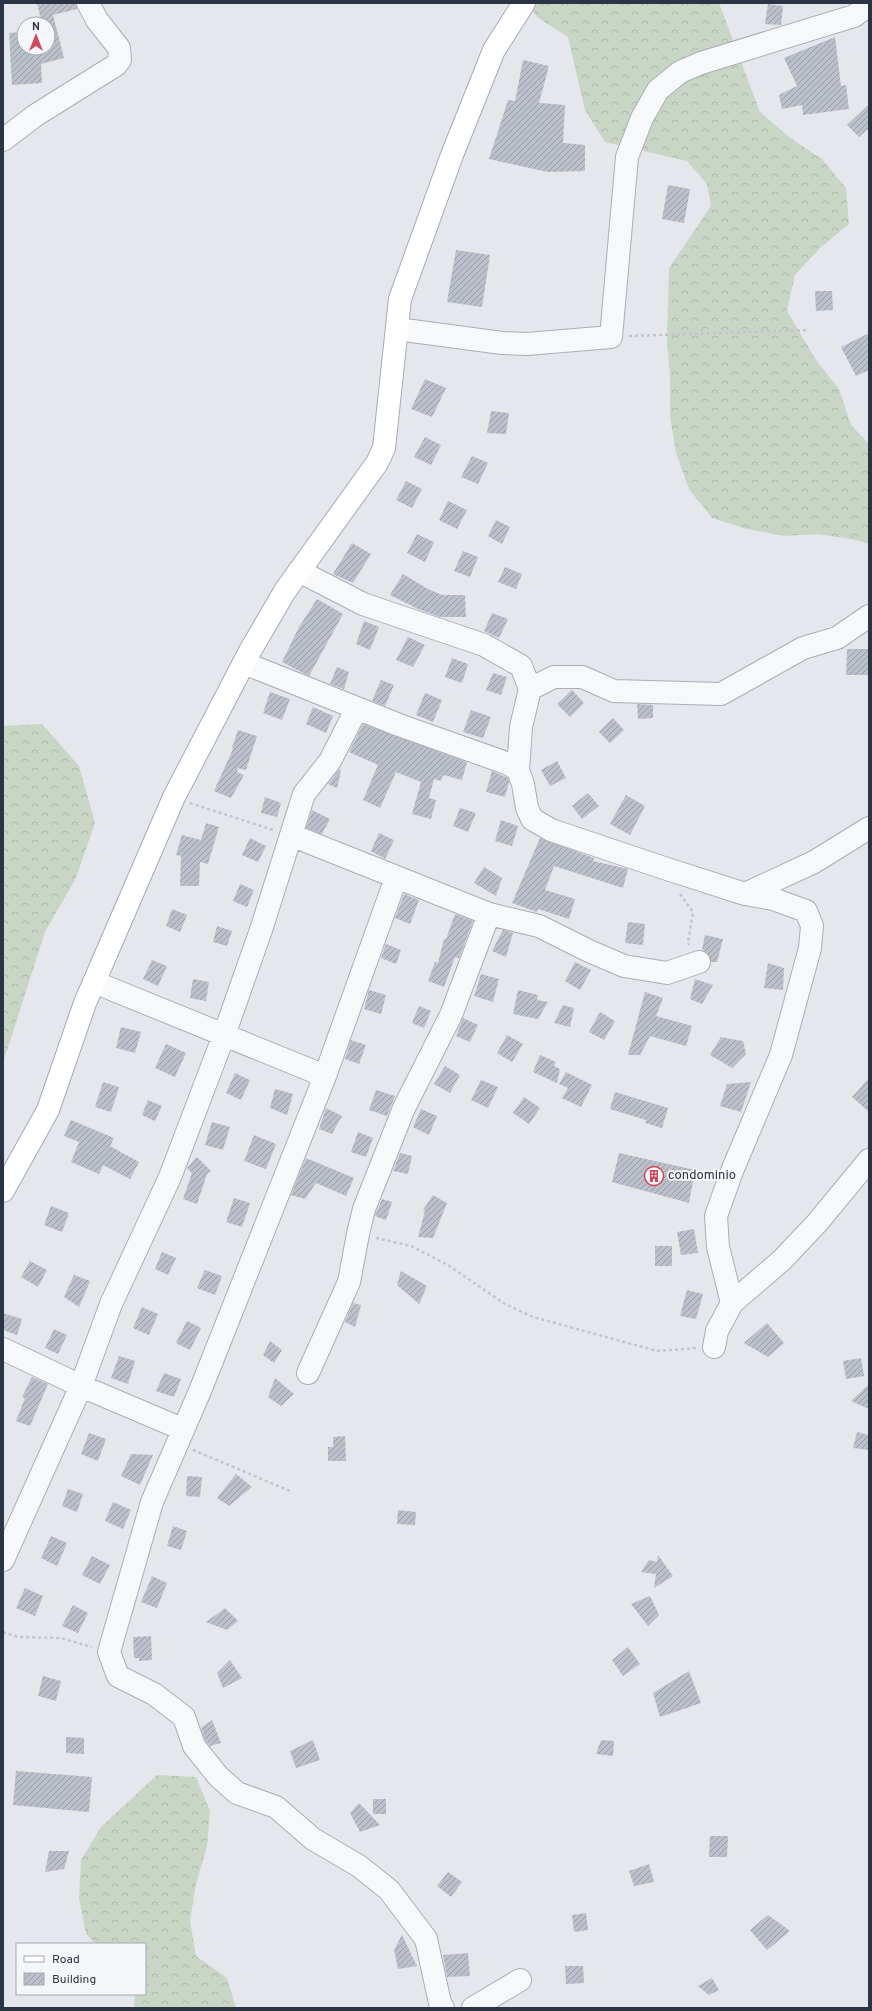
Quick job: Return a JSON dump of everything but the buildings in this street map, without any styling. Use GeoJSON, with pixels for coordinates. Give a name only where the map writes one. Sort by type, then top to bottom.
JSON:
{"type":"FeatureCollection","features":[{"type":"Feature","properties":{"kind":"main road"},"geometry":{"type":"LineString","coordinates":[[3,1191],[48,1110],[94,982],[174,797],[244,663],[299,571],[376,463],[384,448],[400,299],[452,155],[494,50],[524,3]]}},
{"type":"Feature","properties":{"kind":"street"},"geometry":{"type":"LineString","coordinates":[[3,140],[36,115],[116,65],[120,60],[119,48],[97,20],[88,3]]}},
{"type":"Feature","properties":{"kind":"street"},"geometry":{"type":"LineString","coordinates":[[397,329],[502,343],[527,344],[610,337],[627,157],[642,118],[658,90],[680,72],[701,62],[854,16],[869,5]]}},
{"type":"Feature","properties":{"kind":"street"},"geometry":{"type":"LineString","coordinates":[[299,571],[363,604],[484,644],[521,666],[530,689],[521,727],[518,770],[523,784],[527,808],[532,819],[551,830],[745,894],[773,899],[806,911],[812,926],[810,948],[781,1054],[732,1171],[716,1216],[718,1247],[732,1303]]}},
{"type":"Feature","properties":{"kind":"street"},"geometry":{"type":"LineString","coordinates":[[530,689],[554,677],[582,677],[602,684],[614,691],[721,694],[803,648],[837,638],[869,616]]}},
{"type":"Feature","properties":{"kind":"street"},"geometry":{"type":"LineString","coordinates":[[244,663],[428,736],[509,764],[518,770]]}},
{"type":"Feature","properties":{"kind":"street"},"geometry":{"type":"LineString","coordinates":[[3,1560],[81,1386],[111,1304],[170,1178],[224,1036],[261,930],[304,794],[330,761],[357,708]]}},
{"type":"Feature","properties":{"kind":"street"},"geometry":{"type":"LineString","coordinates":[[745,894],[814,862],[869,828]]}},
{"type":"Feature","properties":{"kind":"street"},"geometry":{"type":"LineString","coordinates":[[291,835],[489,914],[539,926],[624,966],[667,973],[698,962]]}},
{"type":"Feature","properties":{"kind":"street"},"geometry":{"type":"LineString","coordinates":[[396,878],[324,1076],[200,1391],[179,1436],[152,1502],[109,1652],[118,1676],[154,1694],[184,1717],[194,1746],[218,1776],[237,1793],[276,1807],[313,1839],[359,1866],[389,1890],[426,1939],[440,2003],[443,2008]]}},
{"type":"Feature","properties":{"kind":"street"},"geometry":{"type":"LineString","coordinates":[[308,1373],[349,1282],[364,1209],[404,1108],[451,1015],[489,914]]}},
{"type":"Feature","properties":{"kind":"street"},"geometry":{"type":"LineString","coordinates":[[94,982],[324,1076]]}},
{"type":"Feature","properties":{"kind":"street"},"geometry":{"type":"LineString","coordinates":[[714,1347],[717,1331],[732,1303],[782,1260],[817,1223],[869,1160]]}},
{"type":"Feature","properties":{"kind":"street"},"geometry":{"type":"LineString","coordinates":[[3,1348],[179,1436]]}},
{"type":"Feature","properties":{"kind":"street"},"geometry":{"type":"LineString","coordinates":[[473,2008],[520,1980]]}},
{"type":"Feature","properties":{"kind":"path"},"geometry":{"type":"LineString","coordinates":[[610,337],[808,330]]}},
{"type":"Feature","properties":{"kind":"path"},"geometry":{"type":"LineString","coordinates":[[174,797],[247,823],[291,835]]}},
{"type":"Feature","properties":{"kind":"path"},"geometry":{"type":"LineString","coordinates":[[679,893],[693,912],[688,942],[698,962]]}},
{"type":"Feature","properties":{"kind":"path"},"geometry":{"type":"LineString","coordinates":[[358,1234],[411,1246],[448,1265],[506,1304],[532,1317],[657,1351],[714,1347]]}},
{"type":"Feature","properties":{"kind":"path"},"geometry":{"type":"LineString","coordinates":[[179,1436],[239,1470],[290,1491]]}},
{"type":"Feature","properties":{"kind":"path"},"geometry":{"type":"LineString","coordinates":[[3,1632],[18,1637],[61,1638],[109,1652]]}},
{"type":"Feature","properties":{"kind":"green space"},"geometry":{"type":"Polygon","coordinates":[[[527,3],[719,3],[760,112],[789,137],[822,159],[846,188],[849,224],[820,248],[795,275],[787,311],[816,360],[839,389],[851,425],[869,444],[869,544],[857,540],[818,534],[784,536],[747,529],[712,518],[689,489],[676,453],[670,416],[670,377],[667,340],[669,268],[711,206],[707,184],[687,161],[605,142],[585,110],[568,37],[537,17],[527,3]]]}},
{"type":"Feature","properties":{"kind":"green space"},"geometry":{"type":"Polygon","coordinates":[[[42,724],[79,766],[95,823],[76,878],[45,932],[3,1063],[3,726],[42,724]]]}},
{"type":"Feature","properties":{"kind":"green space"},"geometry":{"type":"Polygon","coordinates":[[[157,1775],[196,1777],[210,1811],[207,1847],[196,1884],[190,1920],[196,1956],[227,1978],[236,2008],[134,2008],[135,1995],[146,1995],[146,1943],[95,1943],[86,1934],[79,1898],[81,1860],[101,1827],[157,1775]]]}},
{"type":"Feature","properties":{"kind":"place","name":"condominio"},"geometry":{"type":"Point","coordinates":[654,1176]}}]}
